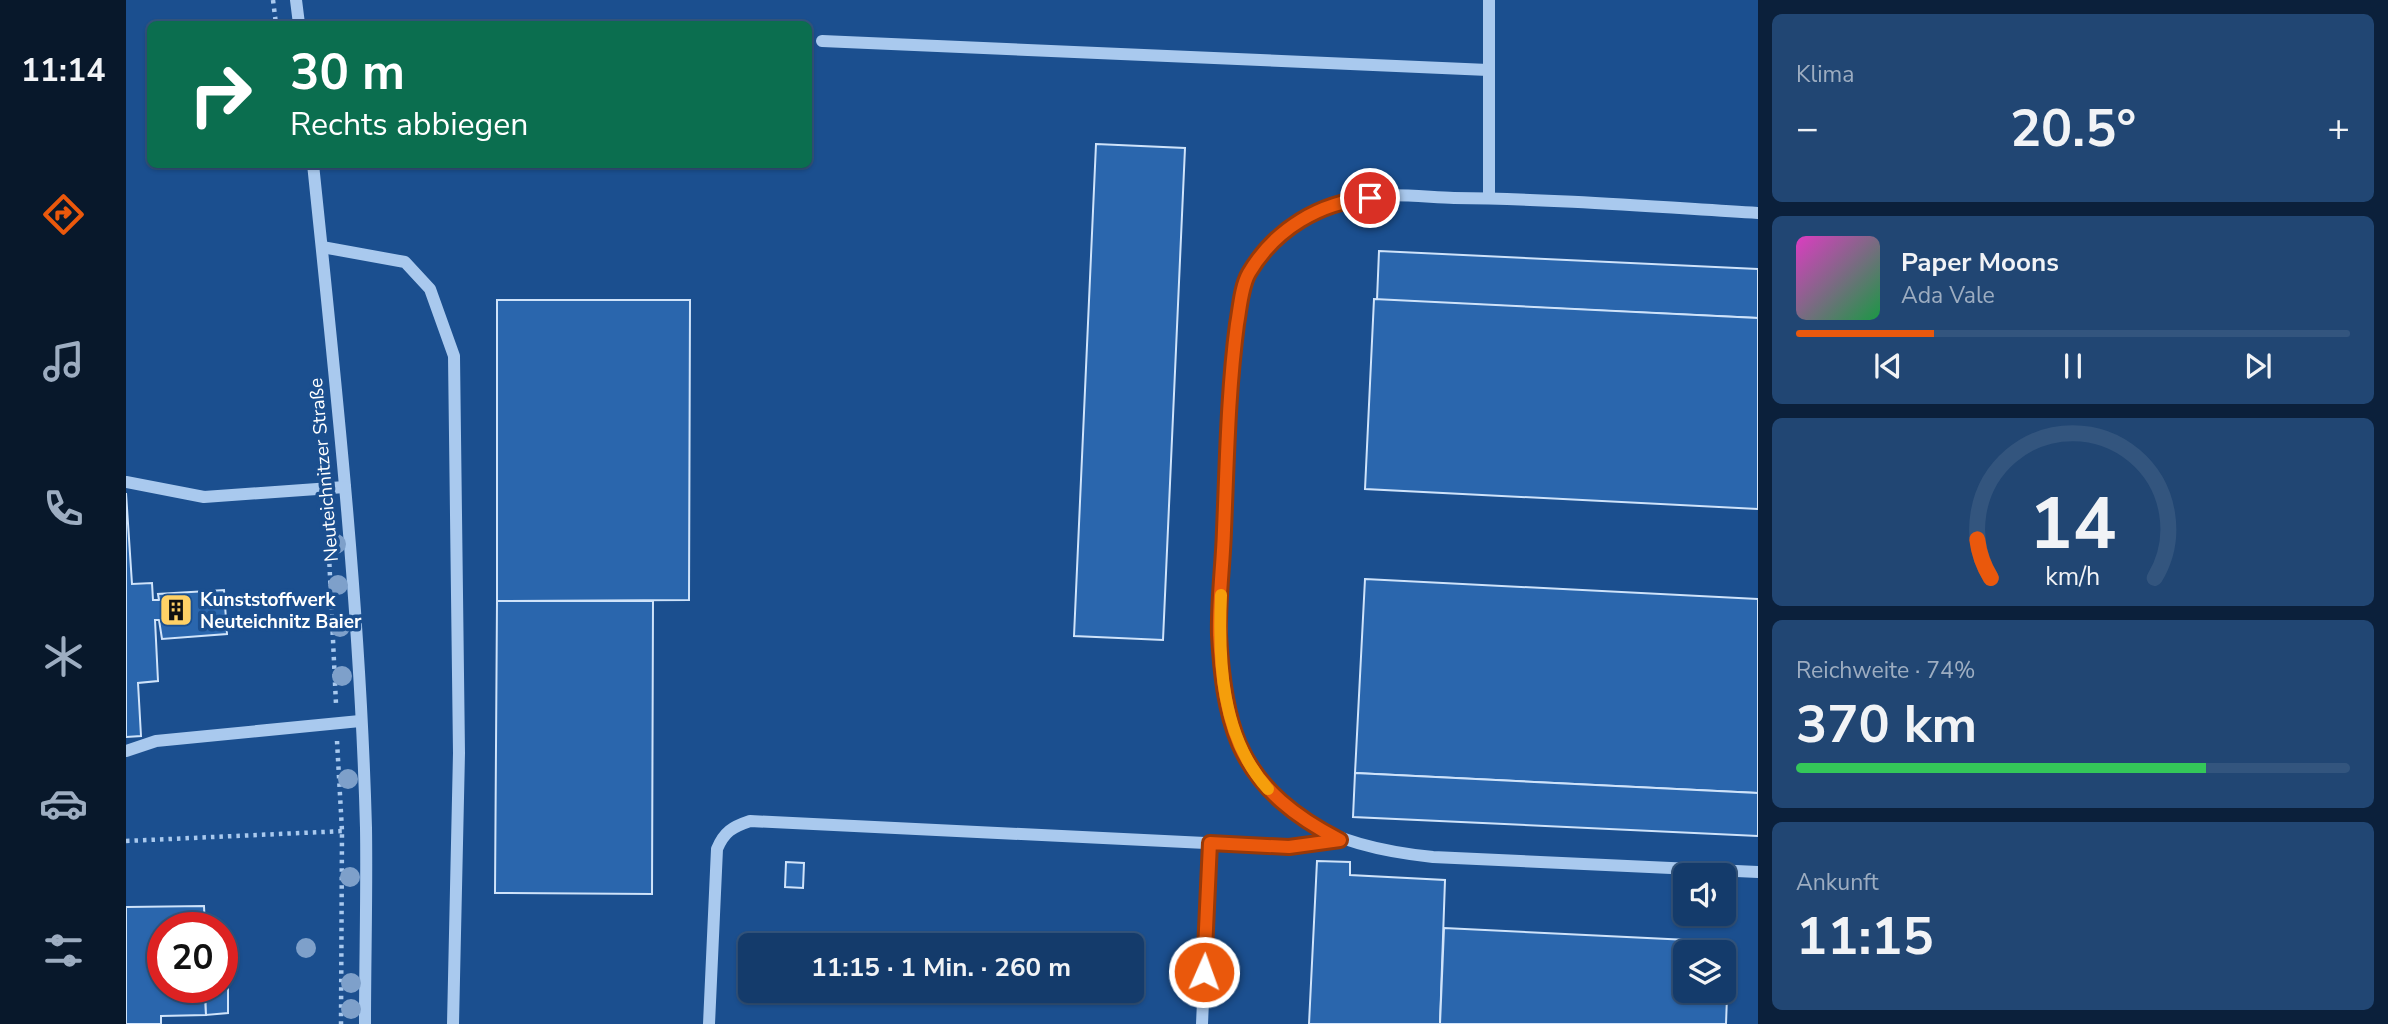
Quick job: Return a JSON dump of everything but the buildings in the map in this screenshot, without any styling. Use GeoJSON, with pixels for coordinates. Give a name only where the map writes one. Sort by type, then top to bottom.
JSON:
{"type":"FeatureCollection","features":[{"type":"Feature","properties":{"kind":"street"},"geometry":{"type":"LineString","coordinates":[[296,0],[299,21]]}},
{"type":"Feature","properties":{"kind":"street"},"geometry":{"type":"LineString","coordinates":[[1489,0],[1489,198]]}},
{"type":"Feature","properties":{"kind":"street"},"geometry":{"type":"LineString","coordinates":[[822,41],[1488,70]]}},
{"type":"Feature","properties":{"kind":"street","name":"Neuteichnitzer Straße"},"geometry":{"type":"LineString","coordinates":[[313,168],[345,486],[360,720],[366,829],[365,1024]]}},
{"type":"Feature","properties":{"kind":"street"},"geometry":{"type":"LineString","coordinates":[[1758,213],[1489,198],[1385,197],[1354,199],[1312,213],[1293,224],[1263,253],[1247,275],[1241,302],[1232,374],[1219,635],[1227,710],[1254,773],[1278,799],[1305,822],[1340,840],[1384,852],[1433,857],[1758,872]]}},
{"type":"Feature","properties":{"kind":"street"},"geometry":{"type":"LineString","coordinates":[[322,247],[405,262],[430,289],[454,356],[459,753],[453,1024]]}},
{"type":"Feature","properties":{"kind":"street"},"geometry":{"type":"LineString","coordinates":[[126,482],[204,497],[345,486]]}},
{"type":"Feature","properties":{"kind":"street"},"geometry":{"type":"LineString","coordinates":[[126,751],[156,740],[360,720]]}},
{"type":"Feature","properties":{"kind":"street"},"geometry":{"type":"LineString","coordinates":[[709,1024],[716,849],[722,837],[733,827],[750,821],[1289,847],[1340,840]]}},
{"type":"Feature","properties":{"kind":"street"},"geometry":{"type":"LineString","coordinates":[[1202,1024],[1210,843]]}},
{"type":"Feature","properties":{"kind":"path"},"geometry":{"type":"LineString","coordinates":[[273,0],[276,21]]}},
{"type":"Feature","properties":{"kind":"path"},"geometry":{"type":"LineString","coordinates":[[328,543],[342,831],[341,1024]]}},
{"type":"Feature","properties":{"kind":"path"},"geometry":{"type":"LineString","coordinates":[[126,841],[366,829]]}},
{"type":"Feature","properties":{"kind":"slow traffic"},"geometry":{"type":"LineString","coordinates":[[1221,595],[1219,635],[1227,710],[1254,773],[1268,789]]}},
{"type":"Feature","properties":{"kind":"place","name":"Kunststoffwerk Neuteichnitz Baier"},"geometry":{"type":"Point","coordinates":[176,610]}},
{"type":"Feature","properties":{"kind":"route"},"geometry":{"type":"LineString","coordinates":[[1204,972],[1210,843],[1289,847],[1340,840],[1305,822],[1278,799],[1254,773],[1227,710],[1219,635],[1227,455],[1234,348],[1247,275],[1263,253],[1293,224],[1312,213],[1354,199],[1370,198]]}}]}
